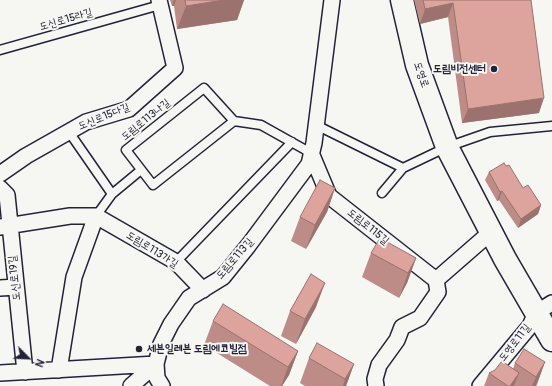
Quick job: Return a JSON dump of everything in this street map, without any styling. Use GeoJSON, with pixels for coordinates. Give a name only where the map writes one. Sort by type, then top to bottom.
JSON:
{"type":"FeatureCollection","features":[{"type":"Feature","properties":{"kind":"street","name":"도림로113길"},"geometry":{"type":"LineString","coordinates":[[158,376],[161,344],[170,324],[189,298],[223,277],[309,164],[316,125],[332,0]]}},
{"type":"Feature","properties":{"kind":"street","name":"도영로"},"geometry":{"type":"LineString","coordinates":[[402,0],[416,64],[447,147],[491,232],[544,308],[552,340]]}},
{"type":"Feature","properties":{"kind":"street","name":"도신로15다길"},"geometry":{"type":"LineString","coordinates":[[0,174],[26,156],[86,122],[129,109],[175,68],[160,2]]}},
{"type":"Feature","properties":{"kind":"street","name":"도림로115길"},"geometry":{"type":"LineString","coordinates":[[311,153],[329,196],[436,280]]}},
{"type":"Feature","properties":{"kind":"street","name":"도신로19길"},"geometry":{"type":"LineString","coordinates":[[0,188],[7,195],[5,226],[16,287],[25,372]]}},
{"type":"Feature","properties":{"kind":"street","name":"도림로113가길"},"geometry":{"type":"LineString","coordinates":[[5,226],[70,216],[96,216],[176,262],[203,290]]}},
{"type":"Feature","properties":{"kind":"street"},"geometry":{"type":"LineString","coordinates":[[59,370],[74,277],[96,216]]}},
{"type":"Feature","properties":{"kind":"street"},"geometry":{"type":"LineString","coordinates":[[376,386],[375,379],[379,365],[397,340],[402,327],[420,318],[438,292],[436,280],[491,232]]}},
{"type":"Feature","properties":{"kind":"street"},"geometry":{"type":"LineString","coordinates":[[0,288],[16,287]]}},
{"type":"Feature","properties":{"kind":"street","name":"도영로11길"},"geometry":{"type":"LineString","coordinates":[[480,386],[544,308]]}},
{"type":"Feature","properties":{"kind":"street"},"geometry":{"type":"LineString","coordinates":[[0,373],[59,370],[158,376],[172,386]]}},
{"type":"Feature","properties":{"kind":"street"},"geometry":{"type":"LineString","coordinates":[[131,386],[158,376]]}},
{"type":"Feature","properties":{"kind":"lane","name":"도신로15라길"},"geometry":{"type":"LineString","coordinates":[[0,50],[160,2]]}},
{"type":"Feature","properties":{"kind":"lane","name":"도림로113나길"},"geometry":{"type":"LineString","coordinates":[[204,88],[234,121],[153,185],[126,150],[204,88]]}},
{"type":"Feature","properties":{"kind":"lane"},"geometry":{"type":"LineString","coordinates":[[234,121],[261,125],[311,153]]}},
{"type":"Feature","properties":{"kind":"lane"},"geometry":{"type":"LineString","coordinates":[[316,125],[403,168]]}},
{"type":"Feature","properties":{"kind":"lane"},"geometry":{"type":"LineString","coordinates":[[382,192],[403,168],[447,147],[490,132],[552,126]]}},
{"type":"Feature","properties":{"kind":"lane","name":"도신로15다길"},"geometry":{"type":"LineString","coordinates":[[69,132],[112,194]]}},
{"type":"Feature","properties":{"kind":"lane"},"geometry":{"type":"LineString","coordinates":[[176,262],[292,142]]}},
{"type":"Feature","properties":{"kind":"lane"},"geometry":{"type":"LineString","coordinates":[[96,216],[112,194],[141,170]]}},
{"type":"Feature","properties":{"kind":"building"},"geometry":{"type":"Polygon","coordinates":[[[185,0],[224,0],[186,6],[185,0]]]}},
{"type":"Feature","properties":{"kind":"building","name":"도림비전센터"},"geometry":{"type":"Polygon","coordinates":[[[423,0],[531,0],[544,98],[468,109],[453,3],[425,9],[423,0]]]}},
{"type":"Feature","properties":{"kind":"building"},"geometry":{"type":"Polygon","coordinates":[[[504,163],[506,166],[509,165],[523,188],[528,185],[541,205],[521,219],[502,191],[500,192],[489,172],[504,163]]]}},
{"type":"Feature","properties":{"kind":"building"},"geometry":{"type":"Polygon","coordinates":[[[320,180],[335,188],[315,225],[300,217],[320,180]]]}},
{"type":"Feature","properties":{"kind":"building"},"geometry":{"type":"Polygon","coordinates":[[[380,238],[416,258],[408,273],[371,253],[380,238]]]}},
{"type":"Feature","properties":{"kind":"building"},"geometry":{"type":"Polygon","coordinates":[[[311,274],[325,283],[305,319],[290,311],[311,274]]]}},
{"type":"Feature","properties":{"kind":"building"},"geometry":{"type":"Polygon","coordinates":[[[223,304],[298,351],[288,367],[213,321],[223,304]]]}},
{"type":"Feature","properties":{"kind":"building"},"geometry":{"type":"Polygon","coordinates":[[[317,343],[354,364],[345,379],[309,358],[317,343]]]}},
{"type":"Feature","properties":{"kind":"building"},"geometry":{"type":"Polygon","coordinates":[[[524,349],[545,362],[536,377],[515,363],[524,349]]]}},
{"type":"Feature","properties":{"kind":"building"},"geometry":{"type":"Polygon","coordinates":[[[502,361],[519,373],[510,386],[489,373],[495,370],[502,361]]]}},
{"type":"Feature","properties":{"kind":"place","name":"도림비전센터"},"geometry":{"type":"Point","coordinates":[494,69]}},
{"type":"Feature","properties":{"kind":"place","name":"세븐일레븐 도림에코빌점"},"geometry":{"type":"Point","coordinates":[139,349]}}]}
